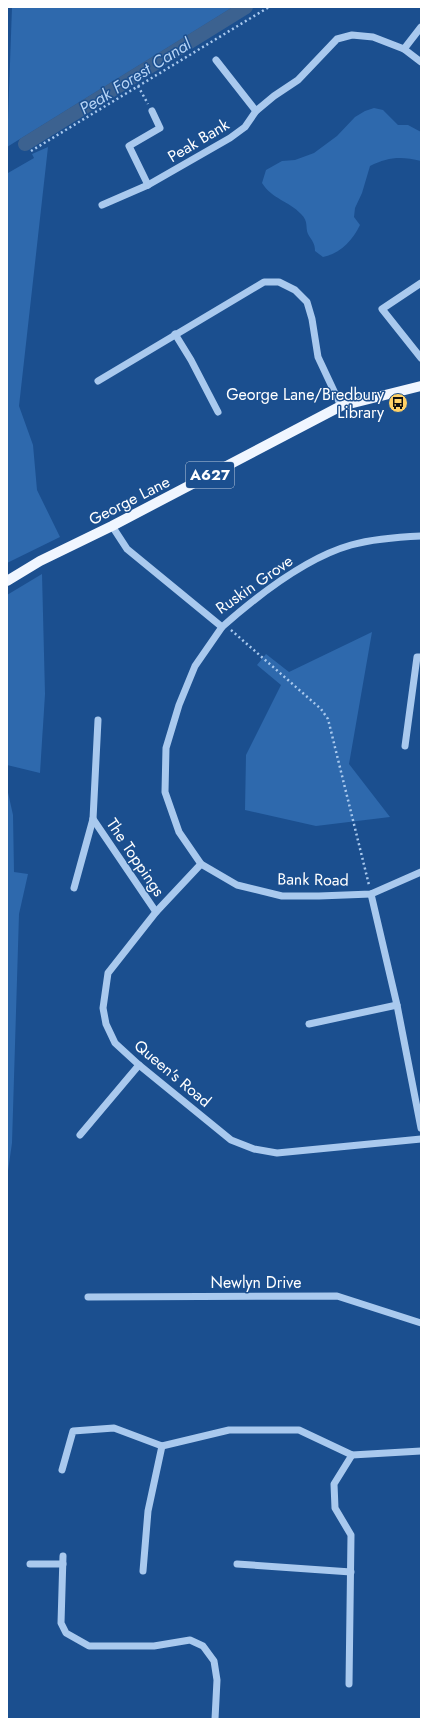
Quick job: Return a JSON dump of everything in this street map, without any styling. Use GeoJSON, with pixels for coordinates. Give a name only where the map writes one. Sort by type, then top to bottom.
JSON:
{"type":"FeatureCollection","features":[{"type":"Feature","properties":{"kind":"main road","name":"George Lane"},"geometry":{"type":"LineString","coordinates":[[7,581],[40,562],[341,406],[421,386]]}},
{"type":"Feature","properties":{"kind":"street"},"geometry":{"type":"LineString","coordinates":[[404,49],[421,27]]}},
{"type":"Feature","properties":{"kind":"street","name":"Peak Bank"},"geometry":{"type":"LineString","coordinates":[[102,206],[148,185],[230,138],[245,126],[256,111],[298,80],[337,39],[352,35],[373,37],[404,49],[421,62]]}},
{"type":"Feature","properties":{"kind":"street"},"geometry":{"type":"LineString","coordinates":[[216,60],[256,111]]}},
{"type":"Feature","properties":{"kind":"street","name":"Peak Bank"},"geometry":{"type":"LineString","coordinates":[[148,185],[130,146],[160,128],[152,111]]}},
{"type":"Feature","properties":{"kind":"street"},"geometry":{"type":"LineString","coordinates":[[98,381],[264,282],[279,282],[295,290],[307,302],[312,319],[318,357],[341,406]]}},
{"type":"Feature","properties":{"kind":"street"},"geometry":{"type":"LineString","coordinates":[[421,283],[382,309],[421,358]]}},
{"type":"Feature","properties":{"kind":"street"},"geometry":{"type":"LineString","coordinates":[[175,334],[191,360],[218,412]]}},
{"type":"Feature","properties":{"kind":"street","name":"Ruskin Grove"},"geometry":{"type":"LineString","coordinates":[[112,526],[128,549],[223,626],[264,591],[310,562],[350,545],[391,538],[421,536]]}},
{"type":"Feature","properties":{"kind":"street","name":"Bank Road"},"geometry":{"type":"LineString","coordinates":[[223,626],[195,666],[179,706],[166,748],[165,792],[179,832],[201,864],[237,885],[282,896],[371,894],[421,872]]}},
{"type":"Feature","properties":{"kind":"street"},"geometry":{"type":"LineString","coordinates":[[405,746],[417,657],[421,657]]}},
{"type":"Feature","properties":{"kind":"street","name":"The Toppings"},"geometry":{"type":"LineString","coordinates":[[74,888],[93,819],[98,720]]}},
{"type":"Feature","properties":{"kind":"street","name":"The Toppings"},"geometry":{"type":"LineString","coordinates":[[93,819],[156,912]]}},
{"type":"Feature","properties":{"kind":"street","name":"Queen's Road"},"geometry":{"type":"LineString","coordinates":[[201,864],[156,912],[108,973],[103,1008],[106,1024],[115,1043],[139,1065],[231,1140],[254,1149],[277,1153],[421,1139]]}},
{"type":"Feature","properties":{"kind":"street"},"geometry":{"type":"LineString","coordinates":[[371,894],[397,1005],[421,1128]]}},
{"type":"Feature","properties":{"kind":"street"},"geometry":{"type":"LineString","coordinates":[[309,1024],[397,1005]]}},
{"type":"Feature","properties":{"kind":"street"},"geometry":{"type":"LineString","coordinates":[[80,1135],[139,1065]]}},
{"type":"Feature","properties":{"kind":"street","name":"Newlyn Drive"},"geometry":{"type":"LineString","coordinates":[[88,1297],[338,1296],[421,1322]]}},
{"type":"Feature","properties":{"kind":"street"},"geometry":{"type":"LineString","coordinates":[[62,1470],[73,1431],[114,1428],[162,1446],[229,1430],[299,1430],[352,1455],[421,1451]]}},
{"type":"Feature","properties":{"kind":"street"},"geometry":{"type":"LineString","coordinates":[[143,1571],[148,1511],[162,1446]]}},
{"type":"Feature","properties":{"kind":"street"},"geometry":{"type":"LineString","coordinates":[[349,1684],[351,1535],[335,1508],[334,1484],[352,1455]]}},
{"type":"Feature","properties":{"kind":"street"},"geometry":{"type":"LineString","coordinates":[[63,1556],[61,1623],[66,1633],[89,1646],[154,1646],[190,1640],[203,1646],[214,1661],[217,1680],[215,1719]]}},
{"type":"Feature","properties":{"kind":"street"},"geometry":{"type":"LineString","coordinates":[[30,1564],[63,1564]]}},
{"type":"Feature","properties":{"kind":"street"},"geometry":{"type":"LineString","coordinates":[[237,1564],[351,1572]]}},
{"type":"Feature","properties":{"kind":"path"},"geometry":{"type":"LineString","coordinates":[[31,151],[269,7]]}},
{"type":"Feature","properties":{"kind":"path"},"geometry":{"type":"LineString","coordinates":[[138,86],[152,111]]}},
{"type":"Feature","properties":{"kind":"path"},"geometry":{"type":"LineString","coordinates":[[223,626],[321,709],[328,719],[371,894]]}},
{"type":"Feature","properties":{"kind":"shaded area"},"geometry":{"type":"Polygon","coordinates":[[[12,7],[233,7],[7,147],[12,7]]]}},
{"type":"Feature","properties":{"kind":"shaded area"},"geometry":{"type":"Polygon","coordinates":[[[374,108],[383,110],[398,125],[408,125],[421,132],[421,161],[407,158],[395,158],[370,166],[362,193],[355,208],[354,217],[360,225],[345,246],[335,253],[323,257],[315,251],[314,244],[308,234],[306,222],[303,217],[291,206],[271,193],[262,183],[266,170],[282,161],[295,160],[314,153],[337,136],[355,117],[374,108]]]}},
{"type":"Feature","properties":{"kind":"shaded area"},"geometry":{"type":"Polygon","coordinates":[[[48,147],[19,406],[33,445],[37,490],[60,537],[7,563],[8,173],[34,158],[32,154],[48,147]]]}},
{"type":"Feature","properties":{"kind":"shaded area"},"geometry":{"type":"Polygon","coordinates":[[[42,574],[45,694],[40,773],[7,765],[7,595],[42,574]]]}},
{"type":"Feature","properties":{"kind":"shaded area"},"geometry":{"type":"Polygon","coordinates":[[[372,632],[349,764],[390,817],[316,826],[245,810],[246,755],[281,685],[257,665],[266,654],[289,672],[372,632]]]}},
{"type":"Feature","properties":{"kind":"shaded area"},"geometry":{"type":"Polygon","coordinates":[[[7,788],[13,815],[14,872],[28,874],[19,914],[12,1143],[7,1178],[7,788]]]}},
{"type":"Feature","properties":{"kind":"waterway","name":"Peak Forest Canal"},"geometry":{"type":"LineString","coordinates":[[25,144],[246,7]]}},
{"type":"Feature","properties":{"kind":"place","name":"George Lane/Bredbury Library"},"geometry":{"type":"Point","coordinates":[398,403]}}]}
